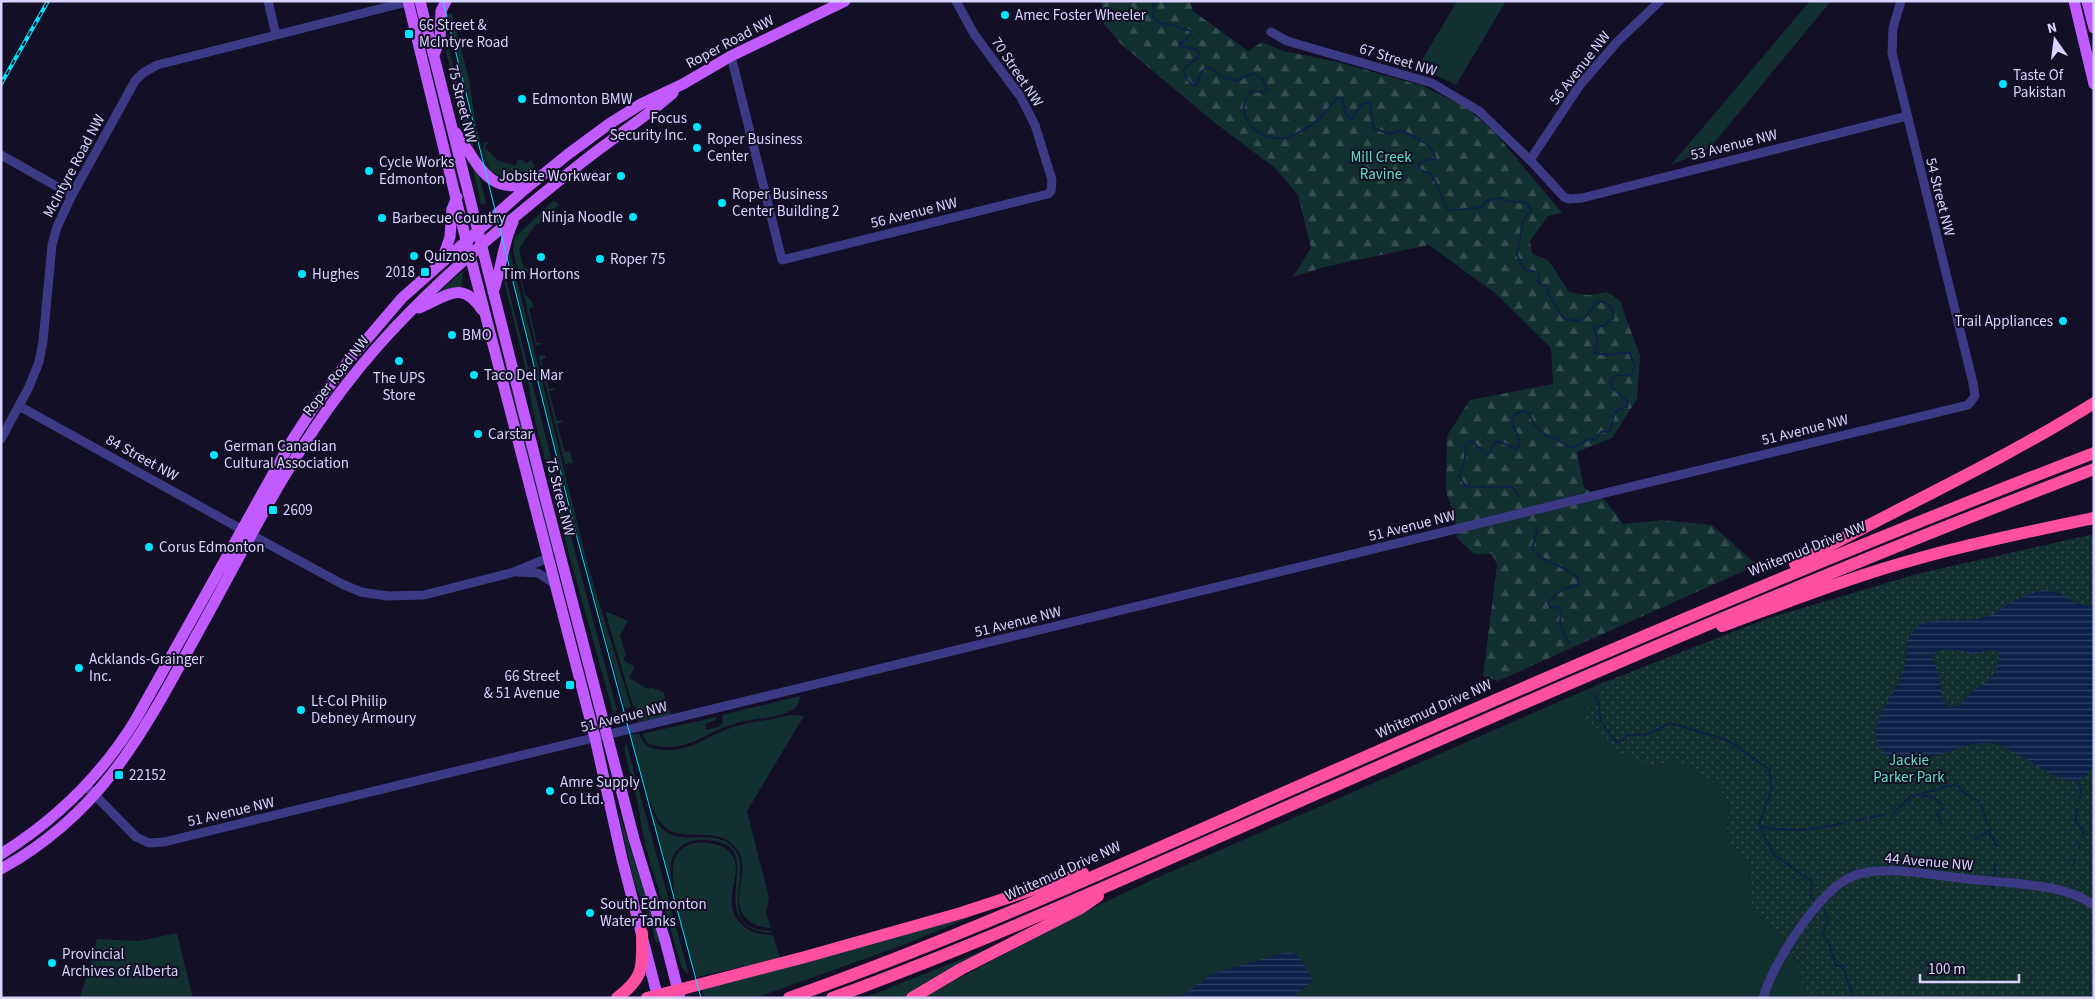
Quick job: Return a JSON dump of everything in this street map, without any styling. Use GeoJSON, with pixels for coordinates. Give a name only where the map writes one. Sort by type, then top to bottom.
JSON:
{"type":"FeatureCollection","features":[{"type":"Feature","properties":{"kind":"highway"},"geometry":{"type":"LineString","coordinates":[[1742,593],[1860,528],[1954,482],[2094,404]]}},
{"type":"Feature","properties":{"kind":"highway","name":"Whitemud Drive NW"},"geometry":{"type":"LineString","coordinates":[[789,998],[931,945],[1742,593],[2094,454]]}},
{"type":"Feature","properties":{"kind":"highway","name":"Whitemud Drive NW"},"geometry":{"type":"LineString","coordinates":[[832,998],[984,939],[1616,662],[1853,563],[2094,469]]}},
{"type":"Feature","properties":{"kind":"highway"},"geometry":{"type":"LineString","coordinates":[[1616,662],[1698,636],[1839,583],[1910,560],[2094,518]]}},
{"type":"Feature","properties":{"kind":"highway"},"geometry":{"type":"LineString","coordinates":[[654,997],[679,993],[961,913],[1052,882],[1128,860]]}},
{"type":"Feature","properties":{"kind":"highway"},"geometry":{"type":"LineString","coordinates":[[912,998],[961,970],[1079,909],[1134,873]]}},
{"type":"Feature","properties":{"kind":"highway"},"geometry":{"type":"LineString","coordinates":[[617,998],[636,982],[641,970],[642,933]]}},
{"type":"Feature","properties":{"kind":"main road","name":"75 Street NW"},"geometry":{"type":"LineString","coordinates":[[420,1],[636,848],[679,993]]}},
{"type":"Feature","properties":{"kind":"main road"},"geometry":{"type":"LineString","coordinates":[[434,55],[440,39],[441,12],[446,1]]}},
{"type":"Feature","properties":{"kind":"main road","name":"Roper Road NW"},"geometry":{"type":"LineString","coordinates":[[1,869],[46,839],[95,795],[122,763],[152,717],[291,442],[332,382],[402,298],[532,183],[609,124],[641,104],[683,84],[731,56],[845,1]]}},
{"type":"Feature","properties":{"kind":"main road"},"geometry":{"type":"LineString","coordinates":[[2074,1],[2094,84]]}},
{"type":"Feature","properties":{"kind":"main road"},"geometry":{"type":"LineString","coordinates":[[2087,1],[2094,28]]}},
{"type":"Feature","properties":{"kind":"main road","name":"75 Street NW"},"geometry":{"type":"LineString","coordinates":[[409,2],[470,256],[595,738],[622,859],[642,933],[654,997]]}},
{"type":"Feature","properties":{"kind":"main road","name":"Roper Road NW"},"geometry":{"type":"LineString","coordinates":[[1,854],[46,823],[86,786],[109,760],[132,726],[247,532],[334,400],[374,350],[410,312],[470,256],[622,131],[652,111],[683,84]]}},
{"type":"Feature","properties":{"kind":"main road"},"geometry":{"type":"LineString","coordinates":[[452,129],[481,169],[492,180],[506,186],[532,183]]}},
{"type":"Feature","properties":{"kind":"main road"},"geometry":{"type":"LineString","coordinates":[[440,264],[450,236],[452,210],[457,197]]}},
{"type":"Feature","properties":{"kind":"main road"},"geometry":{"type":"LineString","coordinates":[[493,292],[500,275],[505,242],[514,219]]}},
{"type":"Feature","properties":{"kind":"main road"},"geometry":{"type":"LineString","coordinates":[[410,312],[446,295],[462,293],[474,299],[487,318]]}},
{"type":"Feature","properties":{"kind":"main road"},"geometry":{"type":"LineString","coordinates":[[548,558],[562,563]]}},
{"type":"Feature","properties":{"kind":"street"},"geometry":{"type":"LineString","coordinates":[[268,1],[276,35]]}},
{"type":"Feature","properties":{"kind":"street","name":"70 Street NW"},"geometry":{"type":"LineString","coordinates":[[956,1],[974,34],[1020,96],[1035,125],[1052,180],[1051,191]]}},
{"type":"Feature","properties":{"kind":"street","name":"56 Avenue NW"},"geometry":{"type":"LineString","coordinates":[[1530,160],[1580,85],[1617,42],[1660,1]]}},
{"type":"Feature","properties":{"kind":"street","name":"54 Street NW"},"geometry":{"type":"LineString","coordinates":[[1901,1],[1891,38],[1892,53],[1973,383],[1974,398]]}},
{"type":"Feature","properties":{"kind":"street","name":"McIntyre Road NW"},"geometry":{"type":"LineString","coordinates":[[1,439],[29,387],[40,357],[52,245],[57,227],[72,194],[135,81],[142,73],[158,65],[409,2]]}},
{"type":"Feature","properties":{"kind":"street","name":"67 Street NW"},"geometry":{"type":"LineString","coordinates":[[1271,32],[1287,42],[1432,83],[1479,111],[1530,160],[1559,193],[1568,199]]}},
{"type":"Feature","properties":{"kind":"street","name":"56 Avenue NW"},"geometry":{"type":"LineString","coordinates":[[731,56],[782,260],[1042,196],[1051,191]]}},
{"type":"Feature","properties":{"kind":"street","name":"53 Avenue NW"},"geometry":{"type":"LineString","coordinates":[[1568,199],[1582,198],[1906,116]]}},
{"type":"Feature","properties":{"kind":"street"},"geometry":{"type":"LineString","coordinates":[[1,155],[72,194]]}},
{"type":"Feature","properties":{"kind":"street","name":"51 Avenue NW"},"geometry":{"type":"LineString","coordinates":[[86,786],[136,837],[145,842],[159,843],[1965,406],[1974,398]]}},
{"type":"Feature","properties":{"kind":"street","name":"84 Street NW"},"geometry":{"type":"LineString","coordinates":[[19,406],[342,584],[371,595],[399,597],[424,595],[514,572]]}},
{"type":"Feature","properties":{"kind":"street"},"geometry":{"type":"LineString","coordinates":[[514,572],[548,558]]}},
{"type":"Feature","properties":{"kind":"street"},"geometry":{"type":"LineString","coordinates":[[514,572],[538,572],[555,584]]}},
{"type":"Feature","properties":{"kind":"street","name":"44 Avenue NW"},"geometry":{"type":"LineString","coordinates":[[1763,998],[1768,981],[1778,962],[1809,917],[1832,889],[1853,876],[1882,871],[1904,872],[2055,889],[2074,895],[2094,905]]}},
{"type":"Feature","properties":{"kind":"green space","name":"Mill Creek Ravine"},"geometry":{"type":"Polygon","coordinates":[[[1101,1],[1190,1],[1193,11],[1248,51],[1262,42],[1283,51],[1338,62],[1423,86],[1467,108],[1496,134],[1562,213],[1548,216],[1530,241],[1532,253],[1549,261],[1569,292],[1588,295],[1607,292],[1620,301],[1640,356],[1637,399],[1612,438],[1577,452],[1584,488],[1606,501],[1623,524],[1662,520],[1712,525],[1757,565],[1498,681],[1483,676],[1497,565],[1492,554],[1474,554],[1457,538],[1455,519],[1446,491],[1447,436],[1470,400],[1553,384],[1551,348],[1495,293],[1429,245],[1324,267],[1293,277],[1311,248],[1298,195],[1275,168],[1215,123],[1122,45],[1104,24],[1101,1]]]}},
{"type":"Feature","properties":{"kind":"green space"},"geometry":{"type":"Polygon","coordinates":[[[1457,1],[1506,1],[1456,85],[1418,67],[1457,1]]]}},
{"type":"Feature","properties":{"kind":"green space"},"geometry":{"type":"Polygon","coordinates":[[[1810,1],[1831,1],[1709,149],[1671,165],[1810,1]]]}},
{"type":"Feature","properties":{"kind":"green space"},"geometry":{"type":"Polygon","coordinates":[[[452,13],[469,79],[476,126],[487,166],[499,178],[486,169],[447,15],[452,13]]]}},
{"type":"Feature","properties":{"kind":"green space"},"geometry":{"type":"Polygon","coordinates":[[[444,29],[475,153],[466,131],[446,52],[444,29]]]}},
{"type":"Feature","properties":{"kind":"green space"},"geometry":{"type":"Polygon","coordinates":[[[489,142],[485,147],[497,160],[516,166],[517,161],[522,159],[526,164],[531,160],[535,166],[526,174],[518,177],[508,178],[495,173],[489,167],[484,152],[483,143],[489,142]]]}},
{"type":"Feature","properties":{"kind":"green space"},"geometry":{"type":"Polygon","coordinates":[[[471,161],[479,174],[486,203],[481,205],[471,161]]]}},
{"type":"Feature","properties":{"kind":"green space"},"geometry":{"type":"Polygon","coordinates":[[[554,200],[559,205],[550,212],[554,219],[535,225],[519,249],[523,266],[530,271],[535,271],[520,275],[525,295],[531,300],[534,307],[529,308],[537,343],[543,343],[536,346],[513,250],[515,237],[554,200]]]}},
{"type":"Feature","properties":{"kind":"green space"},"geometry":{"type":"Polygon","coordinates":[[[510,252],[588,566],[631,707],[625,709],[575,525],[507,253],[510,252]]]}},
{"type":"Feature","properties":{"kind":"green space"},"geometry":{"type":"Polygon","coordinates":[[[503,267],[617,710],[613,712],[568,551],[533,413],[527,375],[504,281],[503,267]]]}},
{"type":"Feature","properties":{"kind":"green space"},"geometry":{"type":"Polygon","coordinates":[[[463,271],[461,289],[434,296],[463,271]]]}},
{"type":"Feature","properties":{"kind":"green space"},"geometry":{"type":"Polygon","coordinates":[[[545,355],[546,358],[541,360],[549,389],[554,388],[555,390],[549,391],[557,421],[562,420],[563,422],[557,424],[565,452],[570,451],[573,463],[565,464],[539,358],[539,356],[545,355]]]}},
{"type":"Feature","properties":{"kind":"green space"},"geometry":{"type":"Polygon","coordinates":[[[509,382],[517,407],[555,554],[552,553],[509,382]]]}},
{"type":"Feature","properties":{"kind":"green space","name":"Jackie Parker Park"},"geometry":{"type":"Polygon","coordinates":[[[2094,534],[2094,998],[1808,998],[1789,943],[1752,909],[1749,869],[1743,854],[1729,842],[1727,830],[1729,804],[1717,785],[1675,759],[1652,767],[1610,747],[1585,716],[1584,709],[1601,703],[1597,685],[1769,618],[1917,574],[2094,534]]]}},
{"type":"Feature","properties":{"kind":"green space"},"geometry":{"type":"Polygon","coordinates":[[[605,611],[628,621],[620,636],[626,655],[623,660],[635,667],[629,678],[648,689],[650,687],[663,692],[671,715],[639,722],[605,611]]]}},
{"type":"Feature","properties":{"kind":"green space"},"geometry":{"type":"Polygon","coordinates":[[[1597,685],[1602,703],[1652,767],[1675,759],[1717,785],[1729,804],[1727,830],[1729,842],[1743,854],[1749,869],[1752,909],[1789,943],[1808,998],[922,998],[1088,910],[1154,879],[1597,685]]]}},
{"type":"Feature","properties":{"kind":"green space"},"geometry":{"type":"Polygon","coordinates":[[[800,696],[796,707],[784,714],[737,723],[685,745],[662,747],[648,744],[642,734],[716,717],[716,720],[705,724],[706,730],[718,727],[723,723],[722,715],[800,696]]]}},
{"type":"Feature","properties":{"kind":"green space"},"geometry":{"type":"Polygon","coordinates":[[[791,715],[804,716],[747,811],[769,898],[766,913],[771,928],[765,928],[749,921],[740,907],[739,894],[743,869],[737,849],[729,841],[720,837],[679,834],[670,831],[657,817],[647,795],[631,735],[639,733],[642,741],[653,749],[672,750],[691,746],[724,730],[741,725],[791,715]]]}},
{"type":"Feature","properties":{"kind":"green space"},"geometry":{"type":"Polygon","coordinates":[[[626,742],[689,975],[682,968],[645,845],[637,800],[624,749],[626,742]]]}},
{"type":"Feature","properties":{"kind":"green space"},"geometry":{"type":"Polygon","coordinates":[[[617,807],[661,942],[656,943],[650,920],[634,882],[617,807]]]}},
{"type":"Feature","properties":{"kind":"green space"},"geometry":{"type":"Polygon","coordinates":[[[651,809],[655,819],[666,832],[674,836],[722,840],[737,853],[740,863],[739,912],[744,922],[739,915],[736,902],[737,861],[733,851],[723,843],[697,840],[686,843],[674,854],[671,865],[671,883],[651,809]]]}},
{"type":"Feature","properties":{"kind":"green space"},"geometry":{"type":"Polygon","coordinates":[[[694,843],[715,844],[721,846],[732,855],[736,868],[732,899],[733,911],[745,928],[758,934],[773,935],[780,958],[697,977],[679,916],[673,881],[673,867],[676,856],[684,848],[694,843]]]}},
{"type":"Feature","properties":{"kind":"green space"},"geometry":{"type":"Polygon","coordinates":[[[978,914],[898,947],[755,998],[705,998],[702,988],[978,914]]]}},
{"type":"Feature","properties":{"kind":"green space"},"geometry":{"type":"Polygon","coordinates":[[[744,922],[754,928],[771,931],[772,933],[756,930],[747,926],[744,922]]]}},
{"type":"Feature","properties":{"kind":"green space"},"geometry":{"type":"Polygon","coordinates":[[[177,933],[193,998],[80,998],[97,939],[139,941],[177,933]]]}},
{"type":"Feature","properties":{"kind":"green space"},"geometry":{"type":"Polygon","coordinates":[[[992,947],[905,998],[864,998],[992,947]]]}},
{"type":"Feature","properties":{"kind":"water"},"geometry":{"type":"Polygon","coordinates":[[[2042,590],[2057,592],[2075,603],[2083,605],[2094,604],[2094,764],[2086,775],[2076,780],[2065,779],[2052,774],[1999,745],[1987,743],[1963,747],[1923,760],[1918,756],[1911,756],[1907,761],[1900,761],[1894,760],[1886,754],[1878,742],[1876,731],[1878,721],[1904,669],[1907,642],[1912,632],[1933,621],[1976,620],[1988,617],[2017,599],[2042,590]],[[1938,650],[1932,657],[1940,678],[1942,698],[1948,707],[1959,706],[1973,690],[1990,680],[1998,667],[1999,657],[1997,651],[1989,650],[1971,655],[1960,650],[1938,650]]]}},
{"type":"Feature","properties":{"kind":"water"},"geometry":{"type":"Polygon","coordinates":[[[1290,951],[1298,956],[1313,981],[1291,998],[1179,998],[1211,974],[1290,951]]]}},
{"type":"Feature","properties":{"kind":"waterway"},"geometry":{"type":"LineString","coordinates":[[1152,1],[1154,6],[1153,16],[1161,24],[1169,24],[1191,31],[1190,36],[1179,45],[1180,47],[1196,49],[1199,53],[1198,58],[1186,66],[1184,72],[1187,80],[1192,85],[1196,85],[1202,71],[1209,67],[1223,77],[1235,81],[1254,73],[1263,80],[1267,90],[1264,92],[1252,91],[1246,100],[1244,108],[1250,125],[1257,131],[1266,136],[1276,138],[1290,137],[1315,122],[1337,98],[1342,98],[1346,114],[1351,120],[1362,104],[1369,102],[1373,128],[1390,134],[1399,131],[1404,132],[1424,142],[1432,150],[1435,159],[1426,160],[1419,165],[1419,169],[1433,177],[1448,210],[1481,207],[1486,201],[1501,198],[1511,202],[1524,202],[1528,204],[1531,210],[1523,221],[1517,255],[1524,269],[1539,273],[1538,283],[1548,287],[1548,293],[1563,318],[1577,321],[1582,320],[1598,301],[1604,302],[1611,307],[1614,318],[1604,326],[1596,326],[1594,329],[1598,340],[1594,353],[1608,355],[1629,352],[1635,366],[1632,375],[1617,375],[1612,378],[1612,387],[1628,402],[1627,407],[1616,412],[1610,431],[1601,432],[1596,439],[1587,440],[1574,447],[1569,447],[1555,438],[1548,437],[1534,424],[1529,413],[1523,411],[1515,414],[1512,422],[1519,439],[1517,449],[1497,441],[1492,447],[1491,452],[1486,455],[1472,441],[1466,443],[1465,459],[1459,476],[1466,487],[1513,487],[1519,497]]}},
{"type":"Feature","properties":{"kind":"waterway"},"geometry":{"type":"LineString","coordinates":[[1536,527],[1537,532],[1532,548],[1536,553],[1568,571],[1579,580],[1578,585],[1564,588],[1548,602],[1550,608],[1561,607],[1560,625],[1569,644]]}},
{"type":"Feature","properties":{"kind":"waterway"},"geometry":{"type":"LineString","coordinates":[[1594,695],[1598,701],[1601,721],[1616,742],[1620,742],[1628,735],[1649,734],[1670,723],[1727,740],[1769,769],[1772,788],[1759,825],[1774,855],[1812,881],[1811,897],[1815,903]]}},
{"type":"Feature","properties":{"kind":"waterway"},"geometry":{"type":"LineString","coordinates":[[2078,780],[2082,795],[2078,798]]}},
{"type":"Feature","properties":{"kind":"waterway"},"geometry":{"type":"LineString","coordinates":[[1892,814],[1910,797],[1956,784],[1964,793],[1978,801]]}},
{"type":"Feature","properties":{"kind":"waterway"},"geometry":{"type":"LineString","coordinates":[[1922,796],[1933,797],[1942,804]]}},
{"type":"Feature","properties":{"kind":"waterway"},"geometry":{"type":"LineString","coordinates":[[1981,806],[1988,825]]}},
{"type":"Feature","properties":{"kind":"waterway"},"geometry":{"type":"LineString","coordinates":[[1942,825],[1937,813],[1943,808]]}},
{"type":"Feature","properties":{"kind":"waterway"},"geometry":{"type":"LineString","coordinates":[[2077,809],[2076,822],[2083,830],[2083,836]]}},
{"type":"Feature","properties":{"kind":"waterway"},"geometry":{"type":"LineString","coordinates":[[1871,817],[1884,815]]}},
{"type":"Feature","properties":{"kind":"waterway"},"geometry":{"type":"LineString","coordinates":[[1856,821],[1866,818]]}},
{"type":"Feature","properties":{"kind":"waterway"},"geometry":{"type":"LineString","coordinates":[[1760,826],[1802,830],[1844,823]]}},
{"type":"Feature","properties":{"kind":"waterway"},"geometry":{"type":"LineString","coordinates":[[1975,839],[1991,829]]}},
{"type":"Feature","properties":{"kind":"waterway"},"geometry":{"type":"LineString","coordinates":[[1988,830],[1997,846]]}},
{"type":"Feature","properties":{"kind":"waterway"},"geometry":{"type":"LineString","coordinates":[[2079,848],[2080,844]]}},
{"type":"Feature","properties":{"kind":"waterway"},"geometry":{"type":"LineString","coordinates":[[2073,865],[2075,859]]}},
{"type":"Feature","properties":{"kind":"waterway"},"geometry":{"type":"LineString","coordinates":[[1994,879],[1995,864]]}},
{"type":"Feature","properties":{"kind":"waterway"},"geometry":{"type":"LineString","coordinates":[[1823,909],[1829,921],[1822,933],[1828,941],[1836,966],[1842,966],[1854,998]]}},
{"type":"Feature","properties":{"kind":"tram line"},"geometry":{"type":"LineString","coordinates":[[443,1],[574,526],[701,998]]}},
{"type":"Feature","properties":{"kind":"railway"},"geometry":{"type":"LineString","coordinates":[[1,84],[48,1]]}},
{"type":"Feature","properties":{"kind":"place","name":"Amec Foster Wheeler"},"geometry":{"type":"Point","coordinates":[1005,15]}},
{"type":"Feature","properties":{"kind":"place","name":"66 Street & McIntyre Road"},"geometry":{"type":"Point","coordinates":[409,34]}},
{"type":"Feature","properties":{"kind":"place","name":"Taste Of Pakistan"},"geometry":{"type":"Point","coordinates":[2003,84]}},
{"type":"Feature","properties":{"kind":"place","name":"Edmonton BMW"},"geometry":{"type":"Point","coordinates":[522,99]}},
{"type":"Feature","properties":{"kind":"place","name":"Focus Security Inc."},"geometry":{"type":"Point","coordinates":[697,127]}},
{"type":"Feature","properties":{"kind":"place","name":"Roper Business Center"},"geometry":{"type":"Point","coordinates":[697,148]}},
{"type":"Feature","properties":{"kind":"place","name":"Cycle Works Edmonton"},"geometry":{"type":"Point","coordinates":[369,171]}},
{"type":"Feature","properties":{"kind":"place","name":"Jobsite Workwear"},"geometry":{"type":"Point","coordinates":[621,176]}},
{"type":"Feature","properties":{"kind":"place","name":"Roper Business Center Building 2"},"geometry":{"type":"Point","coordinates":[722,203]}},
{"type":"Feature","properties":{"kind":"place","name":"Ninja Noodle"},"geometry":{"type":"Point","coordinates":[633,217]}},
{"type":"Feature","properties":{"kind":"place","name":"Barbecue Country"},"geometry":{"type":"Point","coordinates":[382,218]}},
{"type":"Feature","properties":{"kind":"place","name":"Quiznos"},"geometry":{"type":"Point","coordinates":[414,256]}},
{"type":"Feature","properties":{"kind":"place","name":"Tim Hortons"},"geometry":{"type":"Point","coordinates":[541,257]}},
{"type":"Feature","properties":{"kind":"place","name":"Roper 75"},"geometry":{"type":"Point","coordinates":[600,259]}},
{"type":"Feature","properties":{"kind":"place","name":"2018"},"geometry":{"type":"Point","coordinates":[425,272]}},
{"type":"Feature","properties":{"kind":"place","name":"Hughes"},"geometry":{"type":"Point","coordinates":[302,274]}},
{"type":"Feature","properties":{"kind":"place","name":"Trail Appliances"},"geometry":{"type":"Point","coordinates":[2063,321]}},
{"type":"Feature","properties":{"kind":"place","name":"BMO"},"geometry":{"type":"Point","coordinates":[452,335]}},
{"type":"Feature","properties":{"kind":"place","name":"The UPS Store"},"geometry":{"type":"Point","coordinates":[399,361]}},
{"type":"Feature","properties":{"kind":"place","name":"Taco Del Mar"},"geometry":{"type":"Point","coordinates":[474,375]}},
{"type":"Feature","properties":{"kind":"place","name":"Carstar"},"geometry":{"type":"Point","coordinates":[478,434]}},
{"type":"Feature","properties":{"kind":"place","name":"German Canadian Cultural Association"},"geometry":{"type":"Point","coordinates":[214,455]}},
{"type":"Feature","properties":{"kind":"place","name":"2609"},"geometry":{"type":"Point","coordinates":[273,510]}},
{"type":"Feature","properties":{"kind":"place","name":"Corus Edmonton"},"geometry":{"type":"Point","coordinates":[149,547]}},
{"type":"Feature","properties":{"kind":"place","name":"Acklands-Grainger Inc."},"geometry":{"type":"Point","coordinates":[79,668]}},
{"type":"Feature","properties":{"kind":"place","name":"66 Street & 51 Avenue"},"geometry":{"type":"Point","coordinates":[570,685]}},
{"type":"Feature","properties":{"kind":"place","name":"Lt-Col Philip Debney Armoury"},"geometry":{"type":"Point","coordinates":[301,710]}},
{"type":"Feature","properties":{"kind":"place","name":"22152"},"geometry":{"type":"Point","coordinates":[119,775]}},
{"type":"Feature","properties":{"kind":"place","name":"Amre Supply Co Ltd."},"geometry":{"type":"Point","coordinates":[550,791]}},
{"type":"Feature","properties":{"kind":"place","name":"South Edmonton Water Tanks"},"geometry":{"type":"Point","coordinates":[590,913]}},
{"type":"Feature","properties":{"kind":"place","name":"Provincial Archives of Alberta"},"geometry":{"type":"Point","coordinates":[52,963]}}]}
